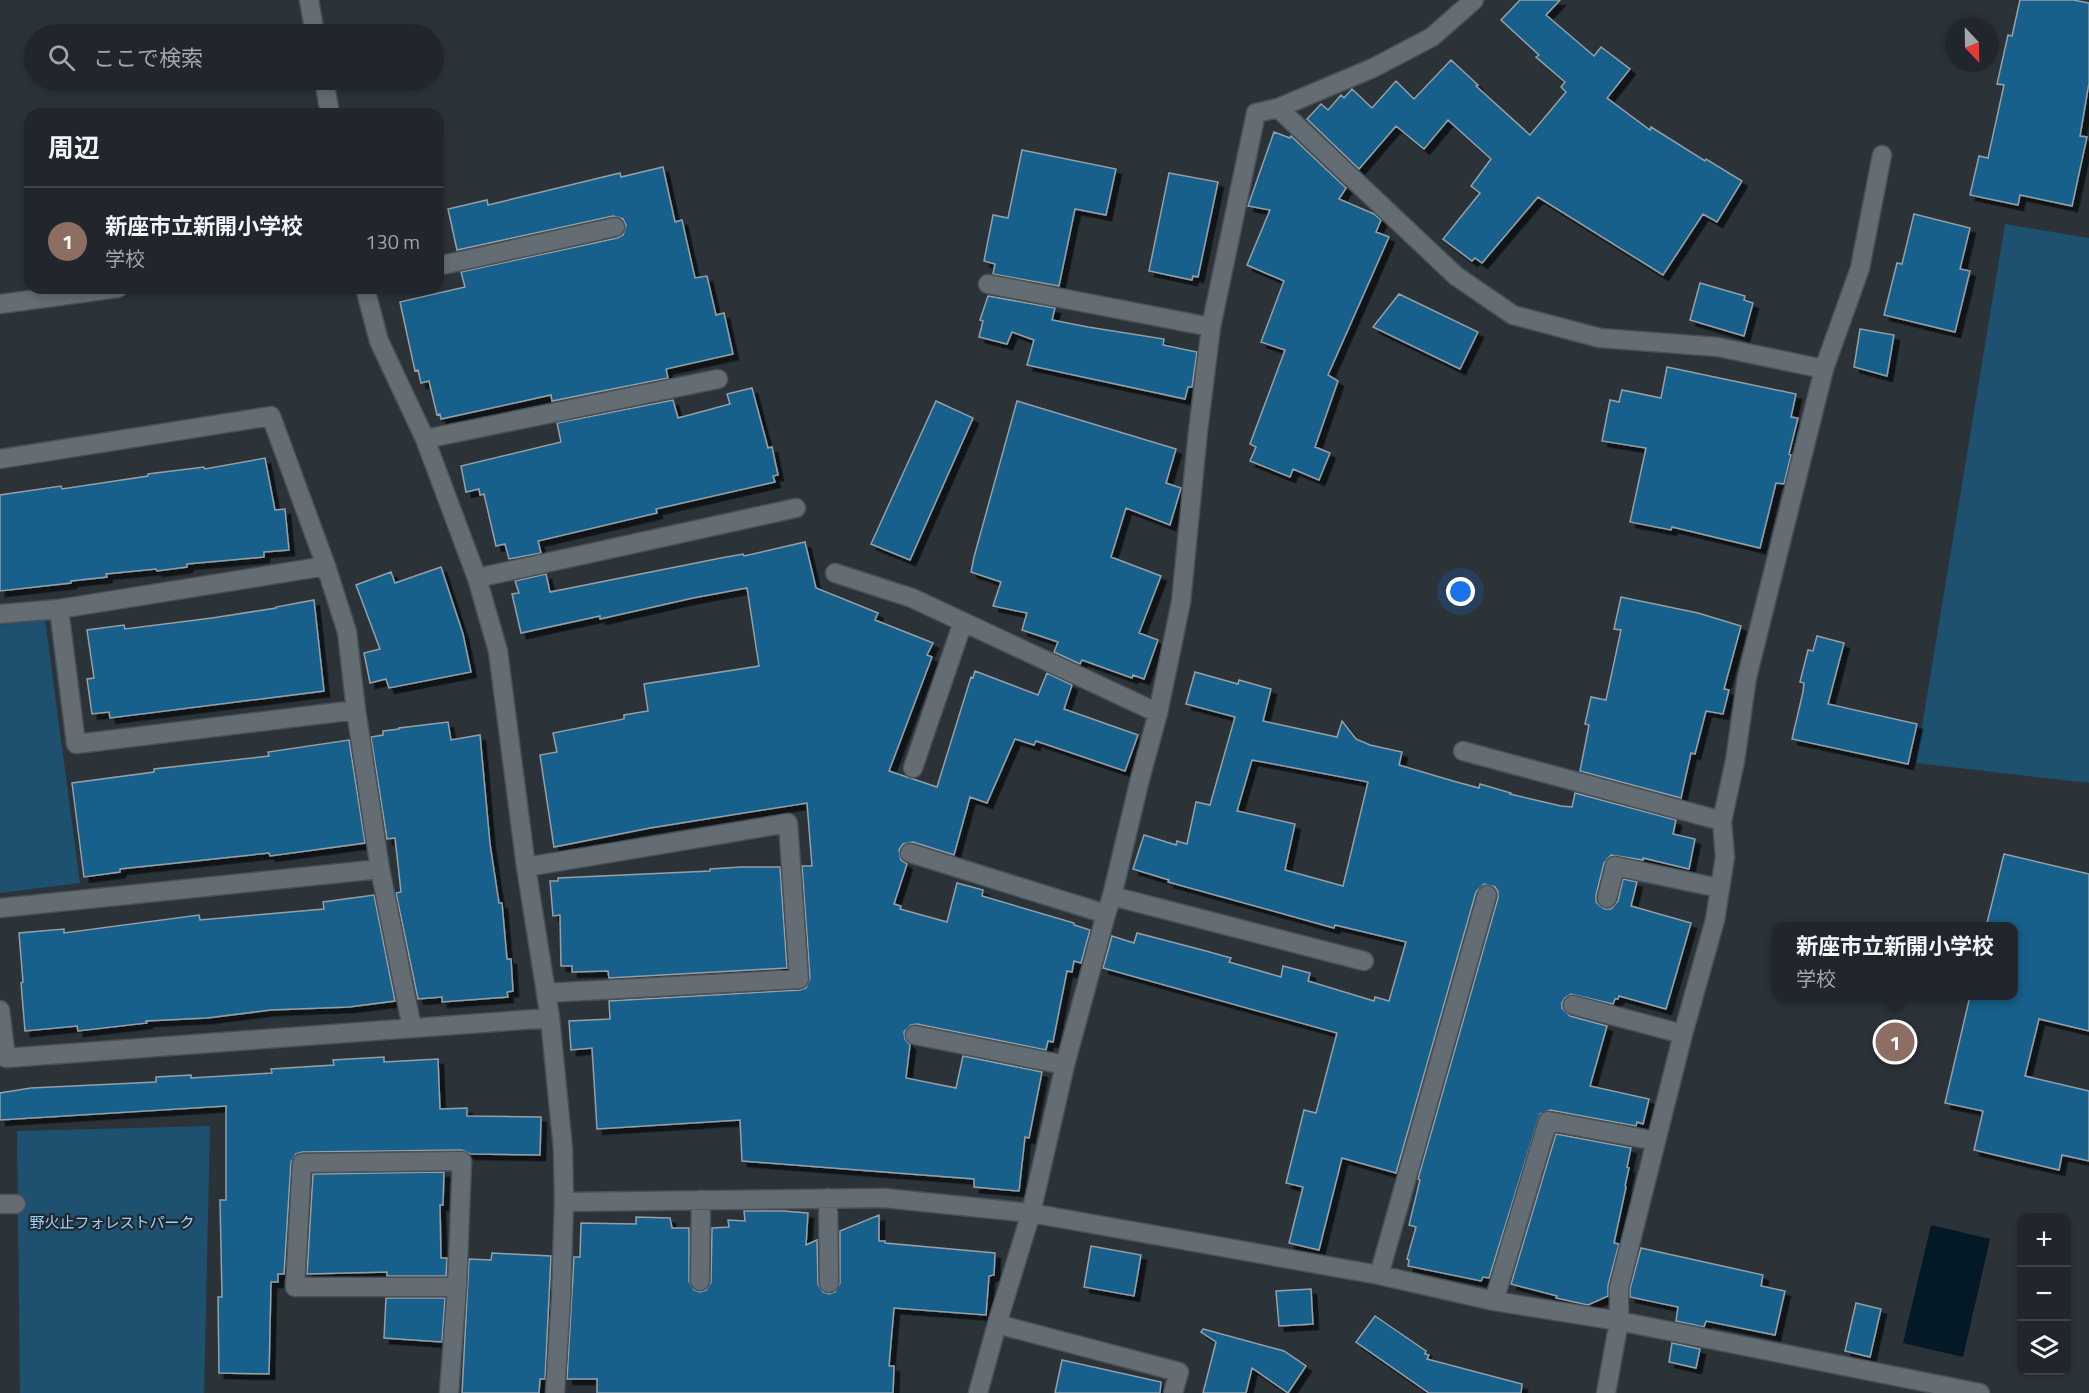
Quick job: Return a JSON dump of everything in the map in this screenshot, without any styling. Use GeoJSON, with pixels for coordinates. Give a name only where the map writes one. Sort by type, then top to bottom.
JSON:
{"type":"FeatureCollection","features":[{"type":"Feature","properties":{"kind":"street"},"geometry":{"type":"LineString","coordinates":[[309,0],[313,24]]}},
{"type":"Feature","properties":{"kind":"street"},"geometry":{"type":"LineString","coordinates":[[978,1393],[1031,1213],[1065,1065],[1112,896],[1158,713],[1181,602],[1211,327],[1256,113],[1278,108],[1373,68],[1432,37],[1474,0]]}},
{"type":"Feature","properties":{"kind":"street"},"geometry":{"type":"LineString","coordinates":[[326,90],[329,108]]}},
{"type":"Feature","properties":{"kind":"street"},"geometry":{"type":"LineString","coordinates":[[1278,108],[1456,276],[1513,315],[1600,338],[1718,347],[1824,369]]}},
{"type":"Feature","properties":{"kind":"street"},"geometry":{"type":"LineString","coordinates":[[1606,1393],[1619,1321],[1618,1288],[1683,1034],[1715,920],[1725,857],[1722,821],[1735,761],[1747,677],[1824,369],[1860,268],[1882,155]]}},
{"type":"Feature","properties":{"kind":"street"},"geometry":{"type":"LineString","coordinates":[[444,265],[615,227]]}},
{"type":"Feature","properties":{"kind":"street"},"geometry":{"type":"LineString","coordinates":[[988,284],[1211,327]]}},
{"type":"Feature","properties":{"kind":"street"},"geometry":{"type":"LineString","coordinates":[[0,301],[64,294]]}},
{"type":"Feature","properties":{"kind":"street"},"geometry":{"type":"LineString","coordinates":[[367,294],[379,342],[425,439],[477,578],[498,651],[526,867],[550,1018],[562,1149],[564,1202],[555,1393]]}},
{"type":"Feature","properties":{"kind":"street"},"geometry":{"type":"LineString","coordinates":[[425,439],[718,379]]}},
{"type":"Feature","properties":{"kind":"street"},"geometry":{"type":"LineString","coordinates":[[0,459],[271,416],[326,566],[347,632],[356,710],[380,869],[412,1028]]}},
{"type":"Feature","properties":{"kind":"street"},"geometry":{"type":"LineString","coordinates":[[477,578],[796,507]]}},
{"type":"Feature","properties":{"kind":"street"},"geometry":{"type":"LineString","coordinates":[[0,614],[59,609],[326,566]]}},
{"type":"Feature","properties":{"kind":"street"},"geometry":{"type":"LineString","coordinates":[[836,573],[912,598],[1158,713]]}},
{"type":"Feature","properties":{"kind":"street"},"geometry":{"type":"LineString","coordinates":[[59,609],[76,744],[356,710]]}},
{"type":"Feature","properties":{"kind":"street"},"geometry":{"type":"LineString","coordinates":[[913,768],[963,622]]}},
{"type":"Feature","properties":{"kind":"street"},"geometry":{"type":"LineString","coordinates":[[1463,751],[1722,821]]}},
{"type":"Feature","properties":{"kind":"street"},"geometry":{"type":"LineString","coordinates":[[526,867],[788,823],[799,979],[546,993]]}},
{"type":"Feature","properties":{"kind":"street"},"geometry":{"type":"LineString","coordinates":[[910,853],[1106,914]]}},
{"type":"Feature","properties":{"kind":"street"},"geometry":{"type":"LineString","coordinates":[[1607,898],[1615,866],[1719,888]]}},
{"type":"Feature","properties":{"kind":"street"},"geometry":{"type":"LineString","coordinates":[[0,908],[380,869]]}},
{"type":"Feature","properties":{"kind":"street"},"geometry":{"type":"LineString","coordinates":[[1380,1275],[1487,895]]}},
{"type":"Feature","properties":{"kind":"street"},"geometry":{"type":"LineString","coordinates":[[1112,896],[1364,961]]}},
{"type":"Feature","properties":{"kind":"street"},"geometry":{"type":"LineString","coordinates":[[1573,1005],[1683,1034]]}},
{"type":"Feature","properties":{"kind":"street"},"geometry":{"type":"LineString","coordinates":[[0,1010],[6,1058],[550,1018]]}},
{"type":"Feature","properties":{"kind":"street"},"geometry":{"type":"LineString","coordinates":[[915,1035],[1065,1065]]}},
{"type":"Feature","properties":{"kind":"street"},"geometry":{"type":"LineString","coordinates":[[1494,1301],[1548,1121],[1656,1141]]}},
{"type":"Feature","properties":{"kind":"street"},"geometry":{"type":"LineString","coordinates":[[449,1393],[457,1287],[462,1161],[302,1163],[295,1287],[457,1287]]}},
{"type":"Feature","properties":{"kind":"street"},"geometry":{"type":"LineString","coordinates":[[828,1198],[829,1283]]}},
{"type":"Feature","properties":{"kind":"street"},"geometry":{"type":"LineString","coordinates":[[564,1202],[884,1198],[1031,1213],[1380,1275],[1494,1301],[1619,1321],[1901,1385],[1980,1393]]}},
{"type":"Feature","properties":{"kind":"street"},"geometry":{"type":"LineString","coordinates":[[700,1281],[701,1200]]}},
{"type":"Feature","properties":{"kind":"street"},"geometry":{"type":"LineString","coordinates":[[997,1324],[1179,1372],[1173,1393]]}},
{"type":"Feature","properties":{"kind":"green space"},"geometry":{"type":"Polygon","coordinates":[[[2005,224],[2089,238],[2089,783],[1916,763],[2005,224]]]}},
{"type":"Feature","properties":{"kind":"green space"},"geometry":{"type":"Polygon","coordinates":[[[45,619],[80,883],[0,893],[0,625],[45,619]]]}},
{"type":"Feature","properties":{"kind":"green space","name":"野火止フォレストパーク"},"geometry":{"type":"Polygon","coordinates":[[[210,1126],[204,1393],[20,1393],[17,1131],[210,1126]]]}},
{"type":"Feature","properties":{"kind":"shaded area"},"geometry":{"type":"Polygon","coordinates":[[[1931,1225],[1990,1239],[1963,1357],[1903,1343],[1931,1225]]]}},
{"type":"Feature","properties":{"kind":"building"},"geometry":{"type":"Polygon","coordinates":[[[1520,0],[1560,0],[1546,15],[1594,56],[1601,47],[1630,69],[1607,98],[1650,130],[1651,127],[1742,181],[1717,222],[1703,214],[1663,275],[1538,197],[1482,263],[1475,258],[1472,261],[1443,239],[1480,193],[1471,186],[1491,159],[1448,120],[1424,149],[1396,126],[1359,169],[1307,119],[1321,104],[1328,110],[1341,95],[1344,98],[1352,89],[1372,108],[1396,81],[1414,99],[1451,60],[1530,135],[1566,92],[1561,87],[1565,82],[1536,57],[1539,55],[1501,20],[1520,0]]]}},
{"type":"Feature","properties":{"kind":"building"},"geometry":{"type":"Polygon","coordinates":[[[2020,0],[2073,0],[2089,3],[2089,83],[2080,136],[2087,137],[2072,206],[2020,195],[2018,205],[1970,195],[1979,156],[1988,158],[2004,85],[1997,84],[2008,35],[2012,36],[2020,0]]]}},
{"type":"Feature","properties":{"kind":"building"},"geometry":{"type":"Polygon","coordinates":[[[1274,132],[1290,138],[1291,136],[1346,188],[1339,199],[1374,214],[1381,220],[1376,232],[1389,237],[1328,375],[1338,381],[1315,447],[1330,453],[1319,480],[1293,469],[1290,477],[1250,461],[1256,447],[1250,444],[1285,350],[1261,342],[1284,281],[1247,265],[1270,210],[1248,206],[1274,132]]]}},
{"type":"Feature","properties":{"kind":"building"},"geometry":{"type":"Polygon","coordinates":[[[1022,150],[1116,169],[1106,215],[1075,209],[1059,286],[993,274],[995,264],[984,261],[993,215],[1008,218],[1022,150]]]}},
{"type":"Feature","properties":{"kind":"building"},"geometry":{"type":"Polygon","coordinates":[[[663,167],[675,222],[682,220],[695,278],[707,276],[716,315],[724,313],[733,354],[666,369],[668,378],[552,401],[551,395],[441,419],[440,414],[437,415],[429,381],[421,383],[418,370],[415,371],[400,302],[444,294],[444,292],[465,287],[461,272],[617,238],[623,235],[626,225],[623,219],[613,216],[457,250],[448,209],[487,200],[488,205],[620,173],[621,177],[663,167]]]}},
{"type":"Feature","properties":{"kind":"building"},"geometry":{"type":"Polygon","coordinates":[[[1169,173],[1218,182],[1198,277],[1193,276],[1192,280],[1149,271],[1169,173]]]}},
{"type":"Feature","properties":{"kind":"building"},"geometry":{"type":"Polygon","coordinates":[[[1914,214],[1970,228],[1960,269],[1970,271],[1955,332],[1884,315],[1897,263],[1902,264],[1914,214]]]}},
{"type":"Feature","properties":{"kind":"building"},"geometry":{"type":"Polygon","coordinates":[[[1700,283],[1745,296],[1744,300],[1753,303],[1744,336],[1690,320],[1700,283]]]}},
{"type":"Feature","properties":{"kind":"building"},"geometry":{"type":"Polygon","coordinates":[[[1399,294],[1478,332],[1460,369],[1373,327],[1399,294]]]}},
{"type":"Feature","properties":{"kind":"building"},"geometry":{"type":"Polygon","coordinates":[[[988,296],[1055,308],[1052,320],[1164,339],[1163,345],[1197,352],[1192,387],[1188,387],[1185,399],[1027,365],[1034,340],[1012,332],[1007,344],[979,337],[983,321],[980,320],[988,296]]]}},
{"type":"Feature","properties":{"kind":"building"},"geometry":{"type":"Polygon","coordinates":[[[1860,329],[1894,335],[1887,376],[1854,367],[1860,329]]]}},
{"type":"Feature","properties":{"kind":"building"},"geometry":{"type":"Polygon","coordinates":[[[1667,367],[1796,394],[1791,417],[1798,418],[1789,454],[1791,455],[1784,484],[1776,483],[1760,548],[1672,527],[1671,530],[1630,522],[1646,448],[1602,441],[1610,400],[1619,402],[1622,390],[1661,398],[1667,367]]]}},
{"type":"Feature","properties":{"kind":"building"},"geometry":{"type":"Polygon","coordinates":[[[752,388],[768,448],[772,447],[778,475],[773,476],[775,482],[656,509],[657,513],[538,541],[541,553],[509,559],[505,544],[496,546],[484,494],[480,495],[479,489],[466,492],[461,466],[561,442],[557,423],[673,400],[678,418],[730,404],[727,394],[752,388]]]}},
{"type":"Feature","properties":{"kind":"building"},"geometry":{"type":"Polygon","coordinates":[[[936,401],[973,418],[910,560],[871,544],[936,401]]]}},
{"type":"Feature","properties":{"kind":"building"},"geometry":{"type":"Polygon","coordinates":[[[1017,401],[1176,449],[1166,483],[1181,488],[1170,525],[1126,508],[1111,557],[1161,576],[1139,633],[1158,640],[1144,679],[1133,675],[1132,678],[1082,660],[1080,664],[1054,652],[1058,642],[1022,630],[1027,613],[993,606],[1001,582],[971,572],[1017,401]]]}},
{"type":"Feature","properties":{"kind":"building"},"geometry":{"type":"Polygon","coordinates":[[[265,458],[275,510],[285,509],[289,550],[264,552],[264,557],[187,564],[187,567],[157,571],[156,569],[106,574],[107,577],[71,581],[71,583],[0,591],[0,495],[61,486],[62,489],[148,476],[148,474],[204,467],[205,469],[265,458]]]}},
{"type":"Feature","properties":{"kind":"building"},"geometry":{"type":"Polygon","coordinates":[[[805,542],[816,588],[878,613],[875,620],[933,643],[927,655],[932,657],[889,771],[937,787],[971,677],[973,678],[975,671],[1038,695],[1047,673],[1072,685],[1064,709],[1138,735],[1125,771],[1036,741],[1034,745],[1015,739],[987,803],[970,797],[954,855],[913,842],[903,844],[899,850],[901,860],[907,864],[894,904],[901,906],[900,909],[947,922],[957,883],[983,890],[982,896],[1074,923],[1074,925],[1090,930],[1081,963],[1074,961],[1072,972],[1067,971],[1053,1042],[1048,1041],[1046,1050],[917,1024],[911,1025],[904,1032],[905,1039],[910,1045],[906,1078],[956,1088],[963,1056],[1042,1072],[1029,1138],[1025,1137],[1019,1191],[974,1187],[974,1179],[742,1161],[740,1120],[597,1129],[592,1048],[571,1050],[569,1021],[610,1019],[609,1001],[806,988],[810,978],[802,866],[812,866],[807,803],[650,828],[554,847],[540,755],[557,752],[553,733],[624,719],[624,715],[648,711],[644,684],[759,666],[747,588],[521,633],[512,594],[519,593],[515,581],[546,574],[550,592],[721,558],[743,554],[744,556],[805,542]]]}},
{"type":"Feature","properties":{"kind":"building"},"geometry":{"type":"Polygon","coordinates":[[[441,567],[463,634],[471,672],[389,688],[386,679],[370,683],[364,653],[380,649],[356,585],[391,572],[395,583],[441,567]]]}},
{"type":"Feature","properties":{"kind":"building"},"geometry":{"type":"Polygon","coordinates":[[[1621,597],[1698,613],[1741,626],[1724,689],[1729,690],[1723,714],[1706,711],[1695,754],[1691,753],[1681,798],[1580,771],[1589,725],[1585,724],[1591,697],[1606,700],[1621,630],[1614,629],[1621,597]]]}},
{"type":"Feature","properties":{"kind":"building"},"geometry":{"type":"Polygon","coordinates":[[[314,600],[324,691],[110,718],[109,712],[92,714],[87,679],[94,678],[87,630],[124,625],[125,629],[212,618],[314,600]]]}},
{"type":"Feature","properties":{"kind":"building"},"geometry":{"type":"Polygon","coordinates":[[[1817,636],[1844,643],[1828,704],[1917,724],[1908,764],[1792,739],[1803,692],[1804,683],[1800,682],[1808,650],[1813,651],[1817,636]]]}},
{"type":"Feature","properties":{"kind":"building"},"geometry":{"type":"Polygon","coordinates":[[[1195,672],[1238,684],[1239,680],[1271,689],[1263,721],[1337,737],[1342,721],[1356,739],[1370,745],[1402,752],[1399,765],[1479,788],[1480,784],[1561,806],[1572,807],[1575,793],[1676,820],[1673,834],[1695,839],[1689,869],[1643,858],[1643,860],[1611,855],[1604,863],[1596,895],[1596,902],[1600,906],[1611,909],[1618,901],[1623,879],[1637,882],[1631,906],[1691,923],[1666,1009],[1619,996],[1613,1004],[1571,994],[1562,1003],[1562,1008],[1570,1016],[1607,1026],[1590,1086],[1649,1099],[1643,1124],[1637,1122],[1636,1126],[1550,1110],[1540,1114],[1489,1278],[1483,1277],[1481,1281],[1408,1266],[1409,1260],[1407,1259],[1416,1227],[1409,1225],[1420,1180],[1418,1179],[1498,898],[1495,887],[1484,884],[1476,892],[1396,1173],[1342,1158],[1319,1250],[1289,1243],[1303,1187],[1286,1183],[1304,1110],[1316,1113],[1337,1033],[1103,968],[1112,936],[1134,943],[1137,933],[1231,958],[1229,962],[1281,977],[1283,966],[1310,973],[1308,981],[1374,1001],[1375,997],[1389,1001],[1406,942],[1335,925],[1334,928],[1168,882],[1169,880],[1133,869],[1144,835],[1176,845],[1177,841],[1187,844],[1196,802],[1210,805],[1235,717],[1186,704],[1195,672]],[[1252,760],[1237,811],[1295,824],[1285,870],[1343,886],[1368,782],[1252,760]]]}},
{"type":"Feature","properties":{"kind":"building"},"geometry":{"type":"Polygon","coordinates":[[[448,722],[451,740],[480,735],[490,844],[499,903],[502,903],[507,959],[511,959],[513,991],[507,992],[508,997],[442,1002],[442,997],[418,999],[396,893],[401,892],[395,838],[387,839],[371,737],[383,735],[383,731],[448,722]]]}},
{"type":"Feature","properties":{"kind":"building"},"geometry":{"type":"Polygon","coordinates":[[[349,740],[365,843],[270,856],[269,853],[120,869],[120,872],[84,877],[72,783],[154,772],[154,769],[269,756],[268,752],[349,740]]]}},
{"type":"Feature","properties":{"kind":"building"},"geometry":{"type":"Polygon","coordinates":[[[2004,854],[2089,874],[2089,1031],[2039,1019],[2025,1076],[2089,1091],[2089,1161],[2062,1155],[2059,1170],[1974,1150],[1983,1111],[1945,1103],[1969,1000],[2018,1000],[2018,922],[1987,922],[2004,854]]]}},
{"type":"Feature","properties":{"kind":"building"},"geometry":{"type":"Polygon","coordinates":[[[780,867],[787,968],[609,978],[608,971],[572,972],[572,966],[561,966],[560,915],[553,916],[550,881],[558,881],[558,878],[710,871],[710,869],[780,867]]]}},
{"type":"Feature","properties":{"kind":"building"},"geometry":{"type":"Polygon","coordinates":[[[374,895],[395,1001],[349,1007],[271,1010],[207,1018],[146,1021],[147,1023],[78,1031],[77,1026],[25,1031],[19,933],[64,929],[64,933],[199,915],[200,920],[324,909],[323,902],[374,895]]]}},
{"type":"Feature","properties":{"kind":"building"},"geometry":{"type":"Polygon","coordinates":[[[384,1057],[384,1062],[438,1059],[440,1109],[467,1108],[467,1116],[541,1117],[540,1155],[470,1154],[462,1150],[302,1152],[296,1154],[291,1162],[284,1274],[278,1274],[278,1282],[271,1282],[269,1374],[219,1373],[218,1297],[222,1297],[220,1200],[226,1200],[226,1106],[0,1120],[0,1093],[31,1088],[156,1082],[156,1077],[191,1075],[191,1078],[272,1073],[271,1069],[334,1065],[333,1060],[384,1057]]]}},
{"type":"Feature","properties":{"kind":"building"},"geometry":{"type":"Polygon","coordinates":[[[1556,1134],[1631,1148],[1626,1187],[1614,1243],[1619,1244],[1608,1285],[1608,1296],[1588,1305],[1511,1284],[1556,1134]]]}},
{"type":"Feature","properties":{"kind":"building"},"geometry":{"type":"Polygon","coordinates":[[[444,1172],[443,1205],[440,1205],[441,1258],[447,1258],[446,1276],[387,1276],[387,1272],[307,1274],[313,1174],[444,1172]]]}},
{"type":"Feature","properties":{"kind":"building"},"geometry":{"type":"Polygon","coordinates":[[[744,1211],[808,1213],[806,1245],[817,1240],[818,1284],[823,1292],[829,1294],[835,1292],[840,1283],[840,1231],[879,1215],[879,1241],[885,1241],[885,1243],[995,1253],[994,1275],[989,1276],[986,1315],[894,1308],[889,1366],[894,1366],[893,1393],[597,1393],[597,1379],[567,1379],[574,1257],[580,1257],[581,1223],[636,1224],[636,1217],[670,1218],[672,1228],[689,1228],[689,1281],[694,1290],[700,1292],[706,1290],[711,1282],[712,1228],[729,1227],[728,1220],[745,1221],[744,1211]]]}},
{"type":"Feature","properties":{"kind":"building"},"geometry":{"type":"Polygon","coordinates":[[[1091,1246],[1141,1255],[1134,1296],[1084,1287],[1091,1246]]]}},
{"type":"Feature","properties":{"kind":"building"},"geometry":{"type":"Polygon","coordinates":[[[1641,1248],[1763,1275],[1761,1286],[1785,1291],[1775,1335],[1706,1321],[1704,1327],[1676,1321],[1678,1307],[1630,1297],[1641,1248]]]}},
{"type":"Feature","properties":{"kind":"building"},"geometry":{"type":"Polygon","coordinates":[[[492,1253],[551,1256],[545,1379],[540,1379],[539,1393],[462,1393],[469,1259],[491,1260],[492,1253]]]}},
{"type":"Feature","properties":{"kind":"building"},"geometry":{"type":"Polygon","coordinates":[[[1311,1289],[1313,1324],[1279,1326],[1276,1291],[1311,1289]]]}},
{"type":"Feature","properties":{"kind":"building"},"geometry":{"type":"Polygon","coordinates":[[[386,1298],[445,1298],[442,1342],[384,1338],[386,1298]]]}},
{"type":"Feature","properties":{"kind":"building"},"geometry":{"type":"Polygon","coordinates":[[[1856,1303],[1881,1309],[1870,1357],[1845,1351],[1856,1303]]]}},
{"type":"Feature","properties":{"kind":"building"},"geometry":{"type":"Polygon","coordinates":[[[1375,1316],[1426,1351],[1425,1354],[1429,1355],[1427,1359],[1522,1384],[1521,1393],[1429,1393],[1356,1342],[1375,1316]]]}},
{"type":"Feature","properties":{"kind":"building"},"geometry":{"type":"Polygon","coordinates":[[[1203,1329],[1284,1351],[1306,1366],[1288,1393],[1252,1368],[1246,1393],[1203,1393],[1216,1342],[1201,1332],[1203,1329]]]}},
{"type":"Feature","properties":{"kind":"building"},"geometry":{"type":"Polygon","coordinates":[[[1672,1343],[1700,1349],[1696,1368],[1669,1362],[1672,1343]]]}},
{"type":"Feature","properties":{"kind":"building"},"geometry":{"type":"Polygon","coordinates":[[[1062,1360],[1161,1382],[1160,1393],[1055,1393],[1062,1360]]]}},
{"type":"Feature","properties":{"kind":"place","name":"新座市立新開小学校"},"geometry":{"type":"Point","coordinates":[1895,1042]}}]}
